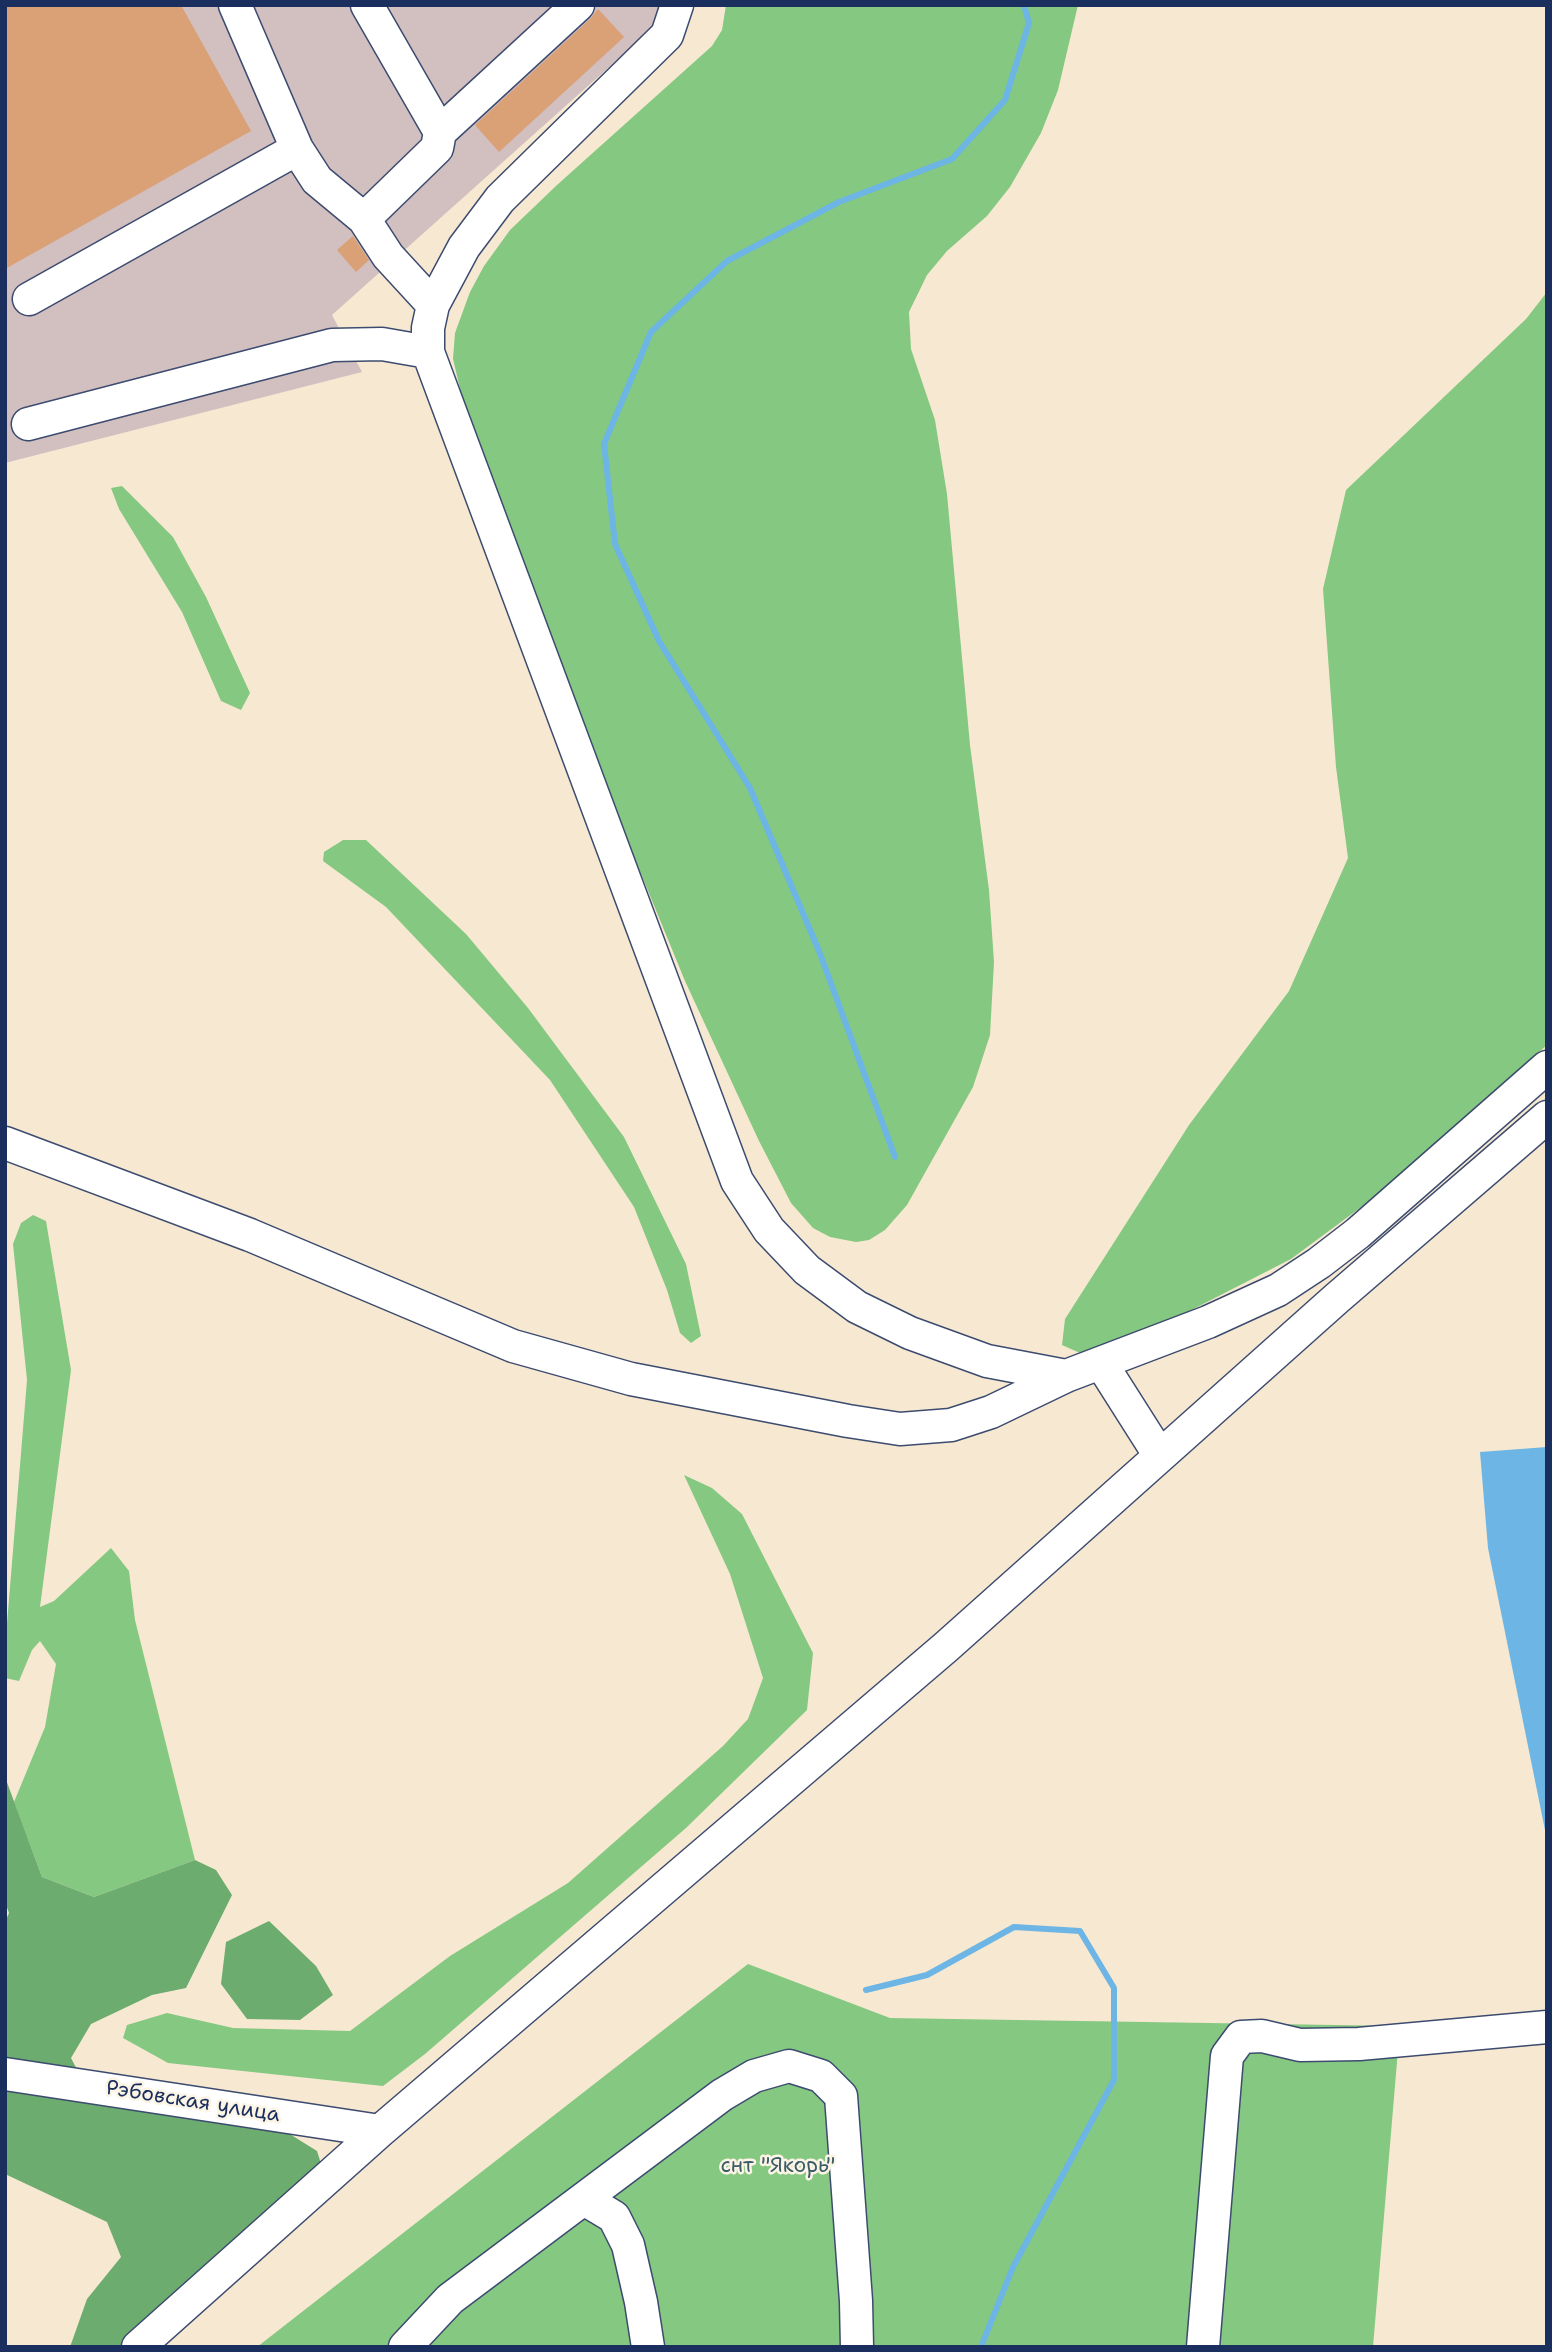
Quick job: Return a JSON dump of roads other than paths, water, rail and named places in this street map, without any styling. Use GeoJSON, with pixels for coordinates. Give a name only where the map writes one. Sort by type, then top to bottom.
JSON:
{"type":"FeatureCollection","features":[{"type":"Feature","properties":{"kind":"street"},"geometry":{"type":"LineString","coordinates":[[364,219],[438,148],[440,132],[367,5]]}},
{"type":"Feature","properties":{"kind":"street"},"geometry":{"type":"LineString","coordinates":[[440,132],[578,5]]}},
{"type":"Feature","properties":{"kind":"street"},"geometry":{"type":"LineString","coordinates":[[677,5],[667,35],[500,199],[464,247],[433,305],[428,328],[428,352],[737,1181],[769,1230],[807,1270],[857,1307],[910,1333],[987,1362],[1066,1376]]}},
{"type":"Feature","properties":{"kind":"street"},"geometry":{"type":"LineString","coordinates":[[237,6],[297,149],[317,180],[364,219],[387,256],[433,305]]}},
{"type":"Feature","properties":{"kind":"street"},"geometry":{"type":"LineString","coordinates":[[29,299],[297,149]]}},
{"type":"Feature","properties":{"kind":"street"},"geometry":{"type":"LineString","coordinates":[[28,424],[332,345],[382,344],[428,352]]}},
{"type":"Feature","properties":{"kind":"street"},"geometry":{"type":"LineString","coordinates":[[5,1143],[250,1235],[513,1346],[631,1379],[848,1422],[900,1429],[951,1424],[981,1415],[1066,1376],[1208,1322],[1278,1290],[1320,1264],[1547,1067]]}},
{"type":"Feature","properties":{"kind":"street"},"geometry":{"type":"LineString","coordinates":[[138,2347],[380,2131],[946,1647],[1336,1299],[1547,1117]]}},
{"type":"Feature","properties":{"kind":"street"},"geometry":{"type":"LineString","coordinates":[[1101,1363],[1160,1456]]}},
{"type":"Feature","properties":{"kind":"street"},"geometry":{"type":"LineString","coordinates":[[1203,2347],[1227,2056],[1241,2037],[1262,2036],[1300,2045],[1359,2044],[1547,2027]]}},
{"type":"Feature","properties":{"kind":"street"},"geometry":{"type":"LineString","coordinates":[[405,2347],[450,2299],[722,2095],[754,2076],[789,2066],[821,2076],[841,2096],[857,2347]]}},
{"type":"Feature","properties":{"kind":"street","name":"Рэбовская улица"},"geometry":{"type":"LineString","coordinates":[[5,2074],[380,2131]]}},
{"type":"Feature","properties":{"kind":"street"},"geometry":{"type":"LineString","coordinates":[[584,2199],[614,2217],[628,2245],[648,2347]]}},
{"type":"Feature","properties":{"kind":"water"},"geometry":{"type":"Polygon","coordinates":[[[1547,1447],[1547,1840],[1488,1548],[1480,1452],[1547,1447]]]}},
{"type":"Feature","properties":{"kind":"waterway"},"geometry":{"type":"LineString","coordinates":[[895,1157],[819,951],[750,788],[659,641],[615,544],[604,444],[651,332],[727,261],[839,202],[952,159],[1005,100],[1029,23],[1024,5]]}},
{"type":"Feature","properties":{"kind":"waterway"},"geometry":{"type":"LineString","coordinates":[[866,1990],[927,1975],[1014,1927],[1080,1931],[1114,1988],[1114,2080],[1013,2267],[981,2347]]}},
{"type":"Feature","properties":{"kind":"park label","name":"снт \"Якорь\""},"geometry":{"type":"Point","coordinates":[778,2167]}}]}
